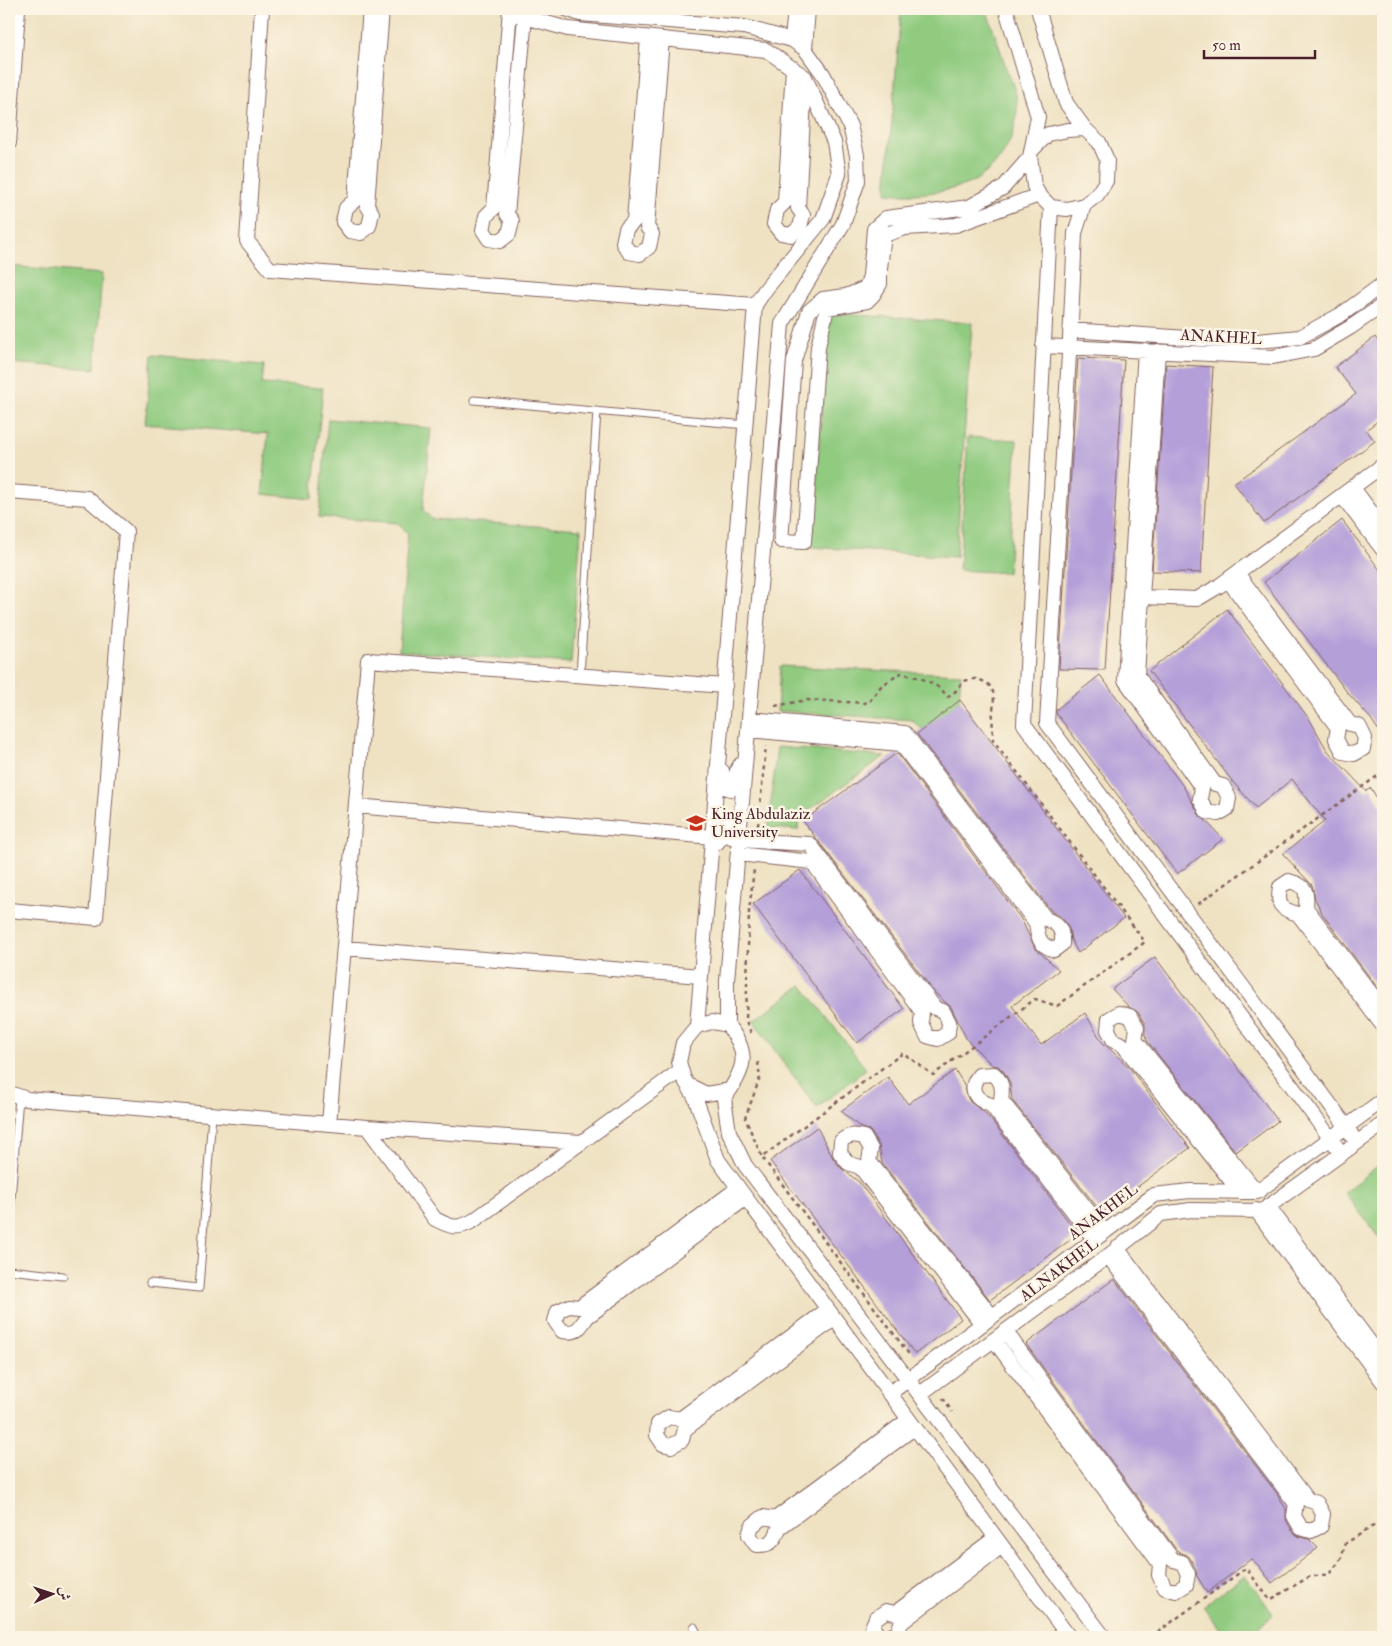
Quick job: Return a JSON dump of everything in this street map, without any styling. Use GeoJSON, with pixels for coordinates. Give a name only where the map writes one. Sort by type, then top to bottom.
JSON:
{"type":"FeatureCollection","features":[{"type":"Feature","properties":{"kind":"street"},"geometry":{"type":"LineString","coordinates":[[9,143],[18,9]]}},
{"type":"Feature","properties":{"kind":"street"},"geometry":{"type":"LineString","coordinates":[[262,9],[247,241],[270,269],[755,306]]}},
{"type":"Feature","properties":{"kind":"street"},"geometry":{"type":"LineString","coordinates":[[370,9],[355,200],[346,208],[343,222],[350,231],[360,233],[369,226],[372,213],[367,205],[382,9]]}},
{"type":"Feature","properties":{"kind":"street"},"geometry":{"type":"LineString","coordinates":[[511,9],[518,15],[568,29],[766,50],[805,77],[834,142],[839,174],[823,219],[765,290],[755,306],[697,1026],[683,1043],[679,1062],[687,1085],[695,1097],[718,1160],[1068,1637]]}},
{"type":"Feature","properties":{"kind":"street"},"geometry":{"type":"LineString","coordinates":[[511,9],[494,208],[486,216],[483,230],[490,239],[500,241],[509,234],[512,221],[507,214],[525,17]]}},
{"type":"Feature","properties":{"kind":"street"},"geometry":{"type":"LineString","coordinates":[[566,9],[580,14],[659,15],[744,26],[792,40],[805,49],[823,74],[850,126],[857,155],[858,181],[843,224],[782,324],[727,981],[727,1025]]}},
{"type":"Feature","properties":{"kind":"street"},"geometry":{"type":"LineString","coordinates":[[792,40],[795,9]]}},
{"type":"Feature","properties":{"kind":"street"},"geometry":{"type":"LineString","coordinates":[[805,49],[808,9]]}},
{"type":"Feature","properties":{"kind":"street"},"geometry":{"type":"LineString","coordinates":[[1006,9],[1038,118],[1031,154],[1034,186],[1039,195],[1051,207],[1066,209],[1084,204],[1097,195],[1106,182],[1107,160],[1099,142],[1085,129],[1066,103],[1038,9]]}},
{"type":"Feature","properties":{"kind":"street"},"geometry":{"type":"LineString","coordinates":[[648,38],[634,221],[626,229],[623,243],[629,252],[640,254],[649,247],[652,234],[647,226],[662,39]]}},
{"type":"Feature","properties":{"kind":"street"},"geometry":{"type":"LineString","coordinates":[[794,68],[786,202],[777,210],[774,224],[781,233],[791,235],[800,228],[803,215],[798,208],[805,77]]}},
{"type":"Feature","properties":{"kind":"street"},"geometry":{"type":"LineString","coordinates":[[1039,195],[956,225],[905,228],[884,235],[880,284],[873,295],[867,300],[828,308],[818,347],[804,542],[781,541],[794,361],[809,310],[823,299],[846,296],[866,288],[870,276],[874,229],[886,218],[968,207],[1003,188],[1048,134],[1085,129]]}},
{"type":"Feature","properties":{"kind":"street"},"geometry":{"type":"LineString","coordinates":[[1084,204],[1075,233],[1047,723],[1347,1127],[1356,1142]]}},
{"type":"Feature","properties":{"kind":"street"},"geometry":{"type":"LineString","coordinates":[[1051,207],[1024,724],[1342,1154]]}},
{"type":"Feature","properties":{"kind":"street"},"geometry":{"type":"LineString","coordinates":[[1070,330],[1247,342],[1300,337],[1342,314],[1383,284]]}},
{"type":"Feature","properties":{"kind":"street","name":"ANAKHEL"},"geometry":{"type":"LineString","coordinates":[[1043,346],[1273,357],[1314,349],[1382,310]]}},
{"type":"Feature","properties":{"kind":"street"},"geometry":{"type":"LineString","coordinates":[[1152,351],[1137,675],[1215,784],[1223,786],[1229,798],[1227,809],[1218,814],[1207,812],[1200,799],[1202,788],[1125,680],[1152,351]]}},
{"type":"Feature","properties":{"kind":"street"},"geometry":{"type":"LineString","coordinates":[[1142,597],[1196,598],[1233,576],[1383,466]]}},
{"type":"Feature","properties":{"kind":"street"},"geometry":{"type":"LineString","coordinates":[[9,492],[87,498],[126,531],[96,918],[9,910]]}},
{"type":"Feature","properties":{"kind":"street"},"geometry":{"type":"LineString","coordinates":[[1347,492],[1383,528]]}},
{"type":"Feature","properties":{"kind":"street"},"geometry":{"type":"LineString","coordinates":[[1347,492],[1383,550]]}},
{"type":"Feature","properties":{"kind":"street"},"geometry":{"type":"LineString","coordinates":[[1233,576],[1350,724],[1359,726],[1365,738],[1363,749],[1354,754],[1342,752],[1336,739],[1338,728],[1233,576]]}},
{"type":"Feature","properties":{"kind":"street"},"geometry":{"type":"LineString","coordinates":[[329,1124],[368,660],[725,686]]}},
{"type":"Feature","properties":{"kind":"street"},"geometry":{"type":"LineString","coordinates":[[749,724],[905,733],[1046,919],[1056,923],[1063,934],[1062,944],[1054,950],[1044,947],[1038,937],[1036,923],[901,744],[749,724]]}},
{"type":"Feature","properties":{"kind":"street"},"geometry":{"type":"LineString","coordinates":[[720,743],[722,781],[724,786],[731,788],[736,770],[746,755]]}},
{"type":"Feature","properties":{"kind":"street"},"geometry":{"type":"LineString","coordinates":[[356,806],[712,837]]}},
{"type":"Feature","properties":{"kind":"street"},"geometry":{"type":"LineString","coordinates":[[711,852],[721,838],[724,820],[729,818],[732,823],[729,860],[738,854],[810,844],[935,1008],[943,1010],[949,1022],[948,1033],[938,1039],[927,1036],[921,1024],[922,1012],[812,862],[738,854]]}},
{"type":"Feature","properties":{"kind":"street"},"geometry":{"type":"LineString","coordinates":[[1383,1009],[1306,908],[1307,896],[1305,889],[1300,884],[1289,882],[1280,887],[1278,898],[1280,905],[1287,911],[1298,914],[1383,1026]]}},
{"type":"Feature","properties":{"kind":"street"},"geometry":{"type":"LineString","coordinates":[[344,948],[701,976]]}},
{"type":"Feature","properties":{"kind":"street"},"geometry":{"type":"LineString","coordinates":[[1240,1192],[1122,1044],[1114,1042],[1108,1030],[1109,1019],[1119,1013],[1130,1016],[1136,1028],[1135,1040],[1257,1192],[1383,1100]]}},
{"type":"Feature","properties":{"kind":"street"},"geometry":{"type":"LineString","coordinates":[[697,1026],[712,1022],[727,1025],[738,1038],[743,1056],[742,1066],[739,1077],[724,1099],[729,1132],[745,1165],[1104,1637]]}},
{"type":"Feature","properties":{"kind":"street"},"geometry":{"type":"LineString","coordinates":[[366,1128],[435,1219],[447,1225],[462,1227],[473,1221],[681,1070]]}},
{"type":"Feature","properties":{"kind":"street"},"geometry":{"type":"LineString","coordinates":[[994,1074],[1000,1080],[1003,1089],[1001,1100],[1100,1236],[991,1105],[981,1102],[976,1096],[973,1089],[974,1081],[978,1075],[994,1074]]}},
{"type":"Feature","properties":{"kind":"street"},"geometry":{"type":"LineString","coordinates":[[687,1085],[706,1094],[730,1090]]}},
{"type":"Feature","properties":{"kind":"street"},"geometry":{"type":"LineString","coordinates":[[14,1095],[27,1099],[366,1128],[581,1142]]}},
{"type":"Feature","properties":{"kind":"street"},"geometry":{"type":"LineString","coordinates":[[1262,1208],[1383,1124]]}},
{"type":"Feature","properties":{"kind":"street"},"geometry":{"type":"LineString","coordinates":[[852,1134],[864,1137],[871,1149],[869,1161],[987,1320],[860,1167],[848,1163],[840,1153],[841,1141],[846,1136],[852,1134]]}},
{"type":"Feature","properties":{"kind":"street","name":"ANAKHEL"},"geometry":{"type":"LineString","coordinates":[[889,1394],[1154,1195],[1190,1191],[1257,1192]]}},
{"type":"Feature","properties":{"kind":"street"},"geometry":{"type":"LineString","coordinates":[[742,1193],[587,1317],[580,1328],[572,1333],[562,1331],[555,1322],[558,1311],[569,1306],[579,1307],[742,1193]]}},
{"type":"Feature","properties":{"kind":"street"},"geometry":{"type":"LineString","coordinates":[[1262,1208],[1383,1360]]}},
{"type":"Feature","properties":{"kind":"street"},"geometry":{"type":"LineString","coordinates":[[1262,1208],[1383,1382]]}},
{"type":"Feature","properties":{"kind":"street","name":"ALNAKHEL"},"geometry":{"type":"LineString","coordinates":[[920,1394],[1161,1214],[1191,1210],[1262,1208]]}},
{"type":"Feature","properties":{"kind":"street"},"geometry":{"type":"LineString","coordinates":[[1112,1252],[1308,1500],[1317,1503],[1323,1514],[1321,1526],[1312,1531],[1301,1528],[1294,1516],[1296,1504],[1112,1252]]}},
{"type":"Feature","properties":{"kind":"street"},"geometry":{"type":"LineString","coordinates":[[831,1314],[685,1429],[682,1440],[671,1446],[662,1444],[657,1435],[658,1424],[669,1417],[680,1419],[831,1314]]}},
{"type":"Feature","properties":{"kind":"street"},"geometry":{"type":"LineString","coordinates":[[1000,1336],[1173,1560],[1182,1562],[1188,1574],[1186,1585],[1176,1590],[1165,1588],[1159,1575],[1160,1564],[1000,1336]]}},
{"type":"Feature","properties":{"kind":"street"},"geometry":{"type":"LineString","coordinates":[[911,1424],[779,1528],[776,1539],[766,1545],[756,1545],[749,1535],[752,1526],[763,1517],[775,1519],[911,1424]]}},
{"type":"Feature","properties":{"kind":"street"},"geometry":{"type":"LineString","coordinates":[[882,1637],[872,1627],[876,1618],[886,1611],[895,1613],[998,1542]]}},
{"type":"Feature","properties":{"kind":"street"},"geometry":{"type":"LineString","coordinates":[[889,1637],[898,1632],[901,1623],[998,1542]]}},
{"type":"Feature","properties":{"kind":"lane"},"geometry":{"type":"LineString","coordinates":[[474,400],[746,424]]}},
{"type":"Feature","properties":{"kind":"lane"},"geometry":{"type":"LineString","coordinates":[[580,675],[597,411]]}},
{"type":"Feature","properties":{"kind":"lane"},"geometry":{"type":"LineString","coordinates":[[9,1224],[14,1095]]}},
{"type":"Feature","properties":{"kind":"lane"},"geometry":{"type":"LineString","coordinates":[[150,1283],[199,1288],[212,1115]]}},
{"type":"Feature","properties":{"kind":"lane"},"geometry":{"type":"LineString","coordinates":[[9,1270],[63,1276]]}},
{"type":"Feature","properties":{"kind":"lane"},"geometry":{"type":"LineString","coordinates":[[694,1627],[699,1637]]}},
{"type":"Feature","properties":{"kind":"path"},"geometry":{"type":"LineString","coordinates":[[762,1157],[903,1053],[934,1075],[1035,999],[1057,1006],[1145,942],[992,740],[995,697],[992,687],[984,681],[975,678],[964,682],[955,694],[948,697],[940,687],[923,679],[901,673],[881,686],[868,703],[806,700],[777,705],[771,708]]}},
{"type":"Feature","properties":{"kind":"path"},"geometry":{"type":"LineString","coordinates":[[757,828],[766,746]]}},
{"type":"Feature","properties":{"kind":"path"},"geometry":{"type":"LineString","coordinates":[[1198,904],[1383,772]]}},
{"type":"Feature","properties":{"kind":"path"},"geometry":{"type":"LineString","coordinates":[[752,1035],[746,1021],[750,912],[754,865]]}},
{"type":"Feature","properties":{"kind":"path"},"geometry":{"type":"LineString","coordinates":[[757,1060],[760,1078],[745,1118],[762,1157],[911,1357]]}},
{"type":"Feature","properties":{"kind":"path"},"geometry":{"type":"LineString","coordinates":[[1151,1637],[1246,1568],[1270,1600],[1310,1577],[1329,1574],[1340,1561],[1346,1543],[1375,1525],[1383,1523]]}},
{"type":"Feature","properties":{"kind":"green space"},"geometry":{"type":"Polygon","coordinates":[[[901,9],[986,9],[1015,90],[1016,121],[1009,144],[1003,154],[986,173],[976,180],[956,188],[932,193],[886,193],[901,9]]]}},
{"type":"Feature","properties":{"kind":"green space"},"geometry":{"type":"Polygon","coordinates":[[[9,266],[102,274],[95,369],[9,363],[9,266]]]}},
{"type":"Feature","properties":{"kind":"green space"},"geometry":{"type":"Polygon","coordinates":[[[828,313],[972,323],[956,557],[812,547],[828,313]]]}},
{"type":"Feature","properties":{"kind":"green space"},"geometry":{"type":"Polygon","coordinates":[[[152,355],[264,365],[262,384],[323,388],[312,499],[262,494],[268,434],[145,424],[152,355]]]}},
{"type":"Feature","properties":{"kind":"green space"},"geometry":{"type":"Polygon","coordinates":[[[328,419],[431,428],[423,510],[432,519],[581,529],[571,663],[399,651],[408,534],[398,523],[319,517],[328,419]]]}},
{"type":"Feature","properties":{"kind":"green space"},"geometry":{"type":"Polygon","coordinates":[[[968,437],[1017,440],[1008,573],[959,570],[968,437]]]}},
{"type":"Feature","properties":{"kind":"green space"},"geometry":{"type":"Polygon","coordinates":[[[780,666],[961,674],[959,701],[923,730],[912,720],[777,711],[780,666]]]}},
{"type":"Feature","properties":{"kind":"green space"},"geometry":{"type":"Polygon","coordinates":[[[777,747],[885,756],[799,817],[798,830],[768,828],[777,747]]]}},
{"type":"Feature","properties":{"kind":"green space"},"geometry":{"type":"Polygon","coordinates":[[[802,985],[866,1069],[817,1108],[753,1021],[802,985]]]}},
{"type":"Feature","properties":{"kind":"green space"},"geometry":{"type":"Polygon","coordinates":[[[1383,1162],[1383,1243],[1344,1192],[1383,1162]]]}},
{"type":"Feature","properties":{"kind":"green space"},"geometry":{"type":"Polygon","coordinates":[[[1245,1575],[1274,1615],[1245,1637],[1226,1637],[1203,1606],[1245,1575]]]}},
{"type":"Feature","properties":{"kind":"building"},"geometry":{"type":"Polygon","coordinates":[[[1375,337],[1383,348],[1383,417],[1366,430],[1375,441],[1264,523],[1234,483],[1356,394],[1335,367],[1375,337]]]}},
{"type":"Feature","properties":{"kind":"building"},"geometry":{"type":"Polygon","coordinates":[[[1078,358],[1124,360],[1105,670],[1059,669],[1078,358]]]}},
{"type":"Feature","properties":{"kind":"building"},"geometry":{"type":"Polygon","coordinates":[[[1166,364],[1213,367],[1201,573],[1152,571],[1166,364]]]}},
{"type":"Feature","properties":{"kind":"building"},"geometry":{"type":"Polygon","coordinates":[[[1342,520],[1383,574],[1383,737],[1264,582],[1342,520]]]}},
{"type":"Feature","properties":{"kind":"building"},"geometry":{"type":"Polygon","coordinates":[[[1227,609],[1310,720],[1327,750],[1366,791],[1371,788],[1383,809],[1383,995],[1323,915],[1315,899],[1312,885],[1283,854],[1325,821],[1292,779],[1256,808],[1232,781],[1149,671],[1227,609]]]}},
{"type":"Feature","properties":{"kind":"building"},"geometry":{"type":"Polygon","coordinates":[[[1100,675],[1183,786],[1200,816],[1223,839],[1177,874],[1056,713],[1057,709],[1100,675]]]}},
{"type":"Feature","properties":{"kind":"building"},"geometry":{"type":"Polygon","coordinates":[[[960,700],[1124,918],[1078,953],[1071,940],[1066,923],[1060,916],[1052,912],[917,734],[960,700]]]}},
{"type":"Feature","properties":{"kind":"building"},"geometry":{"type":"Polygon","coordinates":[[[897,753],[1021,919],[1035,948],[1059,970],[1012,1006],[1041,1045],[1085,1013],[1102,1042],[1128,1066],[1190,1148],[1102,1213],[1012,1100],[1010,1083],[1004,1072],[998,1066],[992,1065],[967,1040],[951,1007],[935,993],[803,821],[897,753]]]}},
{"type":"Feature","properties":{"kind":"building"},"geometry":{"type":"Polygon","coordinates":[[[800,870],[904,1009],[857,1043],[753,904],[800,870]]]}},
{"type":"Feature","properties":{"kind":"building"},"geometry":{"type":"Polygon","coordinates":[[[1155,957],[1278,1121],[1236,1152],[1148,1042],[1145,1035],[1145,1024],[1138,1012],[1129,1007],[1112,989],[1155,957]]]}},
{"type":"Feature","properties":{"kind":"building"},"geometry":{"type":"Polygon","coordinates":[[[955,1070],[965,1086],[970,1102],[984,1112],[992,1121],[1078,1234],[990,1300],[882,1163],[879,1145],[871,1132],[861,1128],[841,1111],[888,1077],[908,1104],[955,1070]]]}},
{"type":"Feature","properties":{"kind":"building"},"geometry":{"type":"Polygon","coordinates":[[[817,1127],[833,1158],[841,1168],[859,1182],[961,1319],[915,1354],[770,1161],[817,1127]]]}},
{"type":"Feature","properties":{"kind":"building"},"geometry":{"type":"Polygon","coordinates":[[[1114,1279],[1278,1495],[1286,1509],[1286,1520],[1293,1532],[1298,1536],[1309,1539],[1318,1548],[1272,1583],[1251,1559],[1207,1593],[1197,1576],[1190,1558],[1175,1548],[1026,1344],[1114,1279]]]}},
{"type":"Feature","properties":{"kind":"place","name":"King Abdulaziz University"},"geometry":{"type":"Point","coordinates":[696,823]}}]}
